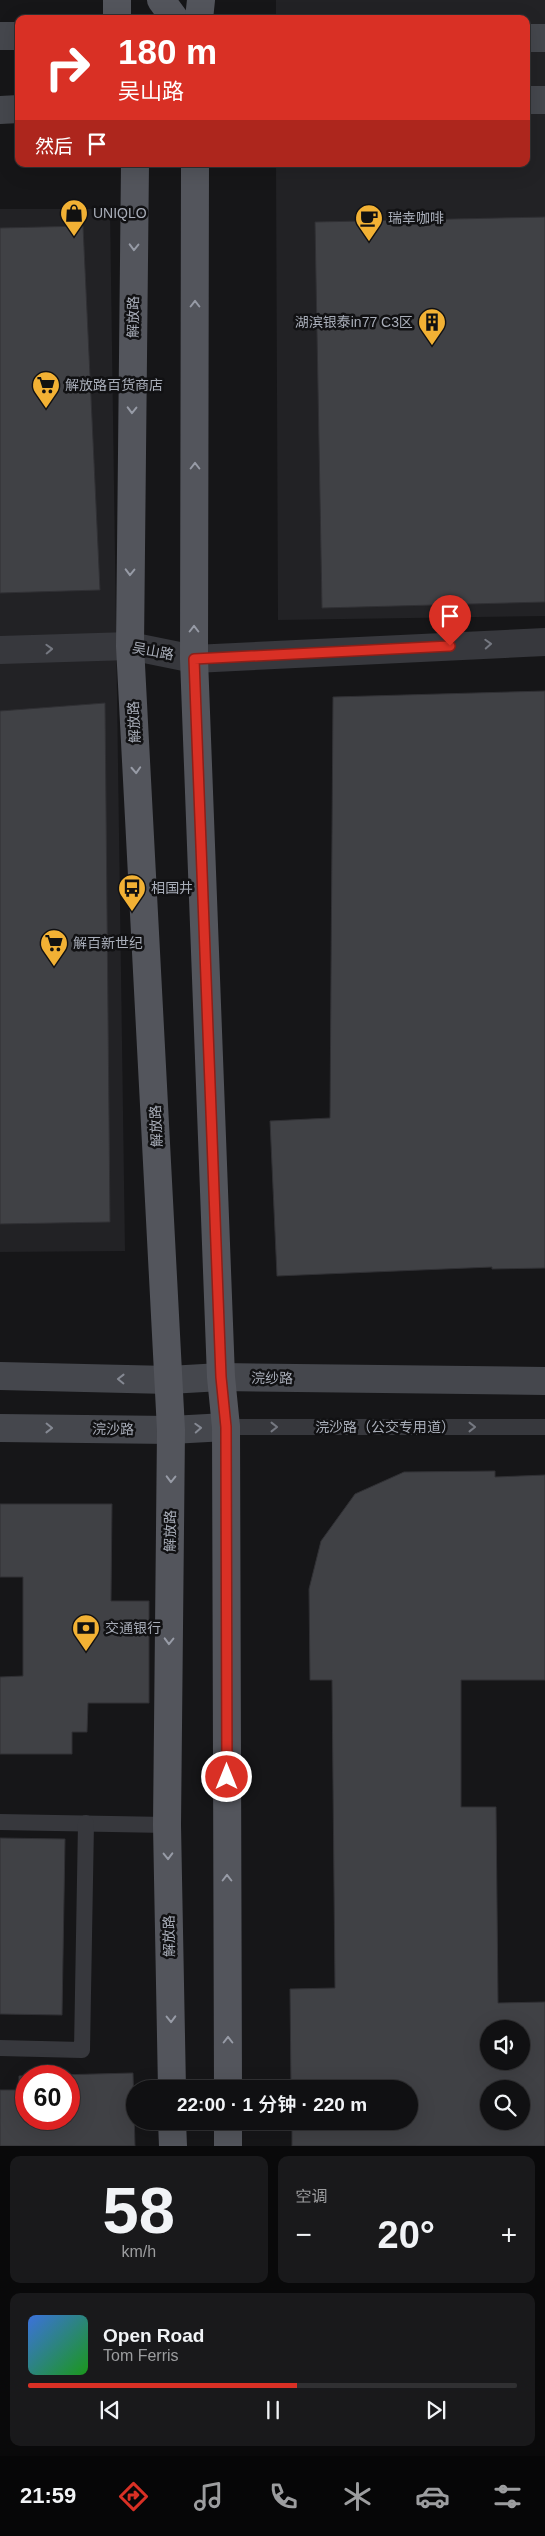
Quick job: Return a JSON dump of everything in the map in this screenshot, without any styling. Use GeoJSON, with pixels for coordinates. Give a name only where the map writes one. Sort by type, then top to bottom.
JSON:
{"type":"FeatureCollection","features":[{"type":"Feature","properties":{"kind":"main road"},"geometry":{"type":"LineString","coordinates":[[117,0],[117,15]]}},
{"type":"Feature","properties":{"kind":"main road"},"geometry":{"type":"LineString","coordinates":[[161,0],[172,15]]}},
{"type":"Feature","properties":{"kind":"main road"},"geometry":{"type":"LineString","coordinates":[[187,0],[189,15]]}},
{"type":"Feature","properties":{"kind":"main road"},"geometry":{"type":"LineString","coordinates":[[199,15],[201,0]]}},
{"type":"Feature","properties":{"kind":"main road"},"geometry":{"type":"LineString","coordinates":[[0,36],[15,36]]}},
{"type":"Feature","properties":{"kind":"main road"},"geometry":{"type":"LineString","coordinates":[[530,38],[545,38]]}},
{"type":"Feature","properties":{"kind":"main road"},"geometry":{"type":"LineString","coordinates":[[530,100],[545,100]]}},
{"type":"Feature","properties":{"kind":"main road"},"geometry":{"type":"LineString","coordinates":[[0,110],[15,110]]}},
{"type":"Feature","properties":{"kind":"main road","name":"解放路"},"geometry":{"type":"LineString","coordinates":[[135,167],[130,646],[170,1380],[167,1825],[172,2080]]}},
{"type":"Feature","properties":{"kind":"main road"},"geometry":{"type":"LineString","coordinates":[[195,167],[194,659],[221,1377],[226,1427],[228,2080]]}},
{"type":"Feature","properties":{"kind":"main road","name":"浣纱路"},"geometry":{"type":"LineString","coordinates":[[0,1376],[170,1380],[221,1377],[545,1381]]}},
{"type":"Feature","properties":{"kind":"main road","name":"浣沙路"},"geometry":{"type":"LineString","coordinates":[[0,1428],[171,1430],[226,1427]]}},
{"type":"Feature","properties":{"kind":"main road"},"geometry":{"type":"LineString","coordinates":[[172,2130],[173,2146]]}},
{"type":"Feature","properties":{"kind":"main road"},"geometry":{"type":"LineString","coordinates":[[228,2130],[228,2146]]}},
{"type":"Feature","properties":{"kind":"street","name":"吴山路"},"geometry":{"type":"LineString","coordinates":[[0,650],[130,646],[194,659],[545,642]]}},
{"type":"Feature","properties":{"kind":"lane","name":"浣沙路（公交专用道）"},"geometry":{"type":"LineString","coordinates":[[226,1427],[545,1427]]}},
{"type":"Feature","properties":{"kind":"lane"},"geometry":{"type":"LineString","coordinates":[[0,1822],[167,1825]]}},
{"type":"Feature","properties":{"kind":"lane"},"geometry":{"type":"LineString","coordinates":[[0,2048],[82,2050],[86,1823]]}},
{"type":"Feature","properties":{"kind":"shaded area"},"geometry":{"type":"Polygon","coordinates":[[[276,0],[545,0],[545,616],[278,620],[276,167],[530,167],[530,15],[276,15],[276,0]]]}},
{"type":"Feature","properties":{"kind":"shaded area"},"geometry":{"type":"Polygon","coordinates":[[[0,209],[110,209],[125,1251],[0,1252],[0,209]]]}},
{"type":"Feature","properties":{"kind":"building","name":"湖滨银泰in77 C3区"},"geometry":{"type":"Polygon","coordinates":[[[545,217],[545,602],[322,608],[315,222],[545,217]]]}},
{"type":"Feature","properties":{"kind":"building","name":"解放路百货商店"},"geometry":{"type":"Polygon","coordinates":[[[83,226],[100,590],[0,593],[0,228],[83,226]]]}},
{"type":"Feature","properties":{"kind":"building"},"geometry":{"type":"Polygon","coordinates":[[[545,691],[545,1268],[492,1269],[492,1267],[277,1276],[270,1121],[330,1118],[333,697],[545,691]]]}},
{"type":"Feature","properties":{"kind":"building","name":"解百新世纪"},"geometry":{"type":"Polygon","coordinates":[[[105,703],[110,1222],[0,1224],[0,711],[105,703]]]}},
{"type":"Feature","properties":{"kind":"building"},"geometry":{"type":"Polygon","coordinates":[[[495,1471],[495,1477],[545,1475],[545,1680],[461,1680],[461,1807],[496,1807],[498,2003],[545,2002],[545,2146],[292,2146],[292,2130],[418,2130],[418,2080],[291,2080],[290,1989],[335,1988],[332,1680],[310,1680],[309,1589],[321,1541],[355,1494],[404,1472],[495,1471]]]}},
{"type":"Feature","properties":{"kind":"building","name":"交通银行"},"geometry":{"type":"Polygon","coordinates":[[[0,1504],[112,1504],[111,1601],[149,1601],[149,1703],[88,1703],[87,1732],[72,1732],[72,1754],[0,1754],[0,1677],[23,1676],[23,1577],[0,1577],[0,1504]]]}},
{"type":"Feature","properties":{"kind":"building"},"geometry":{"type":"Polygon","coordinates":[[[0,1838],[65,1839],[62,2015],[0,2014],[0,1838]]]}},
{"type":"Feature","properties":{"kind":"building"},"geometry":{"type":"Polygon","coordinates":[[[133,2073],[133,2080],[126,2080],[126,2130],[135,2130],[135,2146],[0,2146],[0,2090],[15,2090],[15,2130],[80,2130],[80,2074],[133,2073]]]}},
{"type":"Feature","properties":{"kind":"place","name":"UNIQLO"},"geometry":{"type":"Point","coordinates":[74,237]}},
{"type":"Feature","properties":{"kind":"place","name":"瑞幸咖啡"},"geometry":{"type":"Point","coordinates":[369,242]}},
{"type":"Feature","properties":{"kind":"place","name":"湖滨银泰in77 C3区"},"geometry":{"type":"Point","coordinates":[432,346]}},
{"type":"Feature","properties":{"kind":"place","name":"解放路百货商店"},"geometry":{"type":"Point","coordinates":[46,409]}},
{"type":"Feature","properties":{"kind":"place","name":"相国井"},"geometry":{"type":"Point","coordinates":[132,912]}},
{"type":"Feature","properties":{"kind":"place","name":"解百新世纪"},"geometry":{"type":"Point","coordinates":[54,967]}},
{"type":"Feature","properties":{"kind":"place","name":"交通银行"},"geometry":{"type":"Point","coordinates":[86,1652]}},
{"type":"Feature","properties":{"kind":"route"},"geometry":{"type":"LineString","coordinates":[[227,1777],[226,1427],[221,1377],[194,659],[450,646]]}}]}
